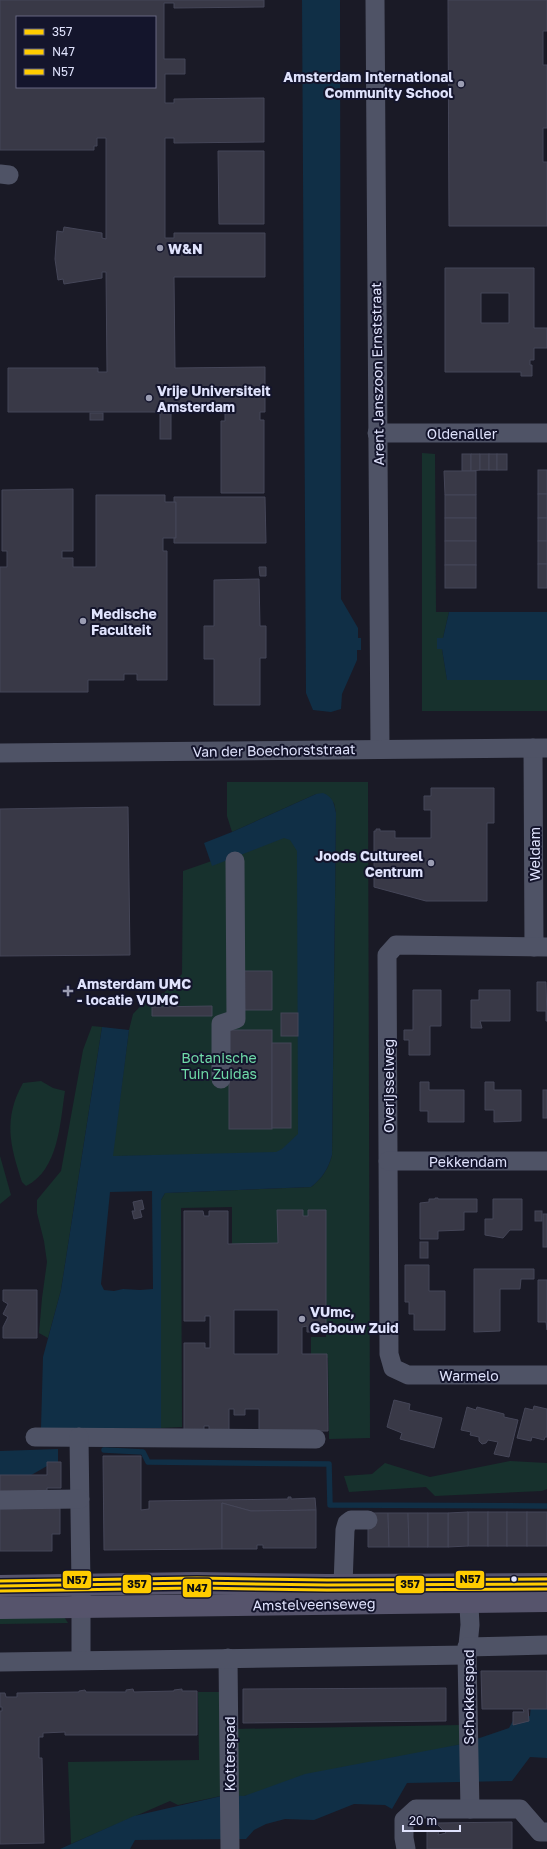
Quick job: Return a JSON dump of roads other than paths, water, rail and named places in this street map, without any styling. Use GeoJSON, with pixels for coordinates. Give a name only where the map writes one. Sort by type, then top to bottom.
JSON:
{"type":"FeatureCollection","features":[{"type":"Feature","properties":{"kind":"main road","name":"Amstelveenseweg"},"geometry":{"type":"LineString","coordinates":[[0,1608],[81,1596],[197,1583],[344,1585],[468,1593],[547,1601]]}},
{"type":"Feature","properties":{"kind":"main road","name":"Amstelveenseweg"},"geometry":{"type":"LineString","coordinates":[[0,1586],[81,1596],[468,1593],[547,1584]]}},
{"type":"Feature","properties":{"kind":"street","name":"Arent Janszoon Ernststraat"},"geometry":{"type":"LineString","coordinates":[[375,0],[380,748]]}},
{"type":"Feature","properties":{"kind":"street","name":"Oldenaller"},"geometry":{"type":"LineString","coordinates":[[377,432],[547,432]]}},
{"type":"Feature","properties":{"kind":"street","name":"Van der Boechorststraat"},"geometry":{"type":"LineString","coordinates":[[0,752],[540,748]]}},
{"type":"Feature","properties":{"kind":"street","name":"Weldam"},"geometry":{"type":"LineString","coordinates":[[540,748],[541,947]]}},
{"type":"Feature","properties":{"kind":"street"},"geometry":{"type":"LineString","coordinates":[[220,1079],[221,1024],[236,1019],[235,861]]}},
{"type":"Feature","properties":{"kind":"street","name":"Overijsselweg"},"geometry":{"type":"LineString","coordinates":[[393,1368],[389,1354],[387,955],[396,945],[541,947]]}},
{"type":"Feature","properties":{"kind":"street","name":"Pekkendam"},"geometry":{"type":"LineString","coordinates":[[388,1161],[547,1161]]}},
{"type":"Feature","properties":{"kind":"street","name":"Warmelo"},"geometry":{"type":"LineString","coordinates":[[393,1368],[408,1375],[547,1375]]}},
{"type":"Feature","properties":{"kind":"street"},"geometry":{"type":"LineString","coordinates":[[35,1437],[316,1439]]}},
{"type":"Feature","properties":{"kind":"street"},"geometry":{"type":"LineString","coordinates":[[79,1438],[81,1660]]}},
{"type":"Feature","properties":{"kind":"street"},"geometry":{"type":"LineString","coordinates":[[0,1500],[80,1499]]}},
{"type":"Feature","properties":{"kind":"street"},"geometry":{"type":"LineString","coordinates":[[344,1585],[345,1530],[347,1523],[351,1520],[368,1520]]}},
{"type":"Feature","properties":{"kind":"street","name":"Schokkerspad"},"geometry":{"type":"LineString","coordinates":[[468,1593],[470,1625],[467,1651],[470,1809]]}},
{"type":"Feature","properties":{"kind":"street"},"geometry":{"type":"LineString","coordinates":[[0,1662],[228,1658],[467,1651],[547,1645]]}},
{"type":"Feature","properties":{"kind":"street","name":"Kotterspad"},"geometry":{"type":"LineString","coordinates":[[228,1658],[230,1847]]}},
{"type":"Feature","properties":{"kind":"street"},"geometry":{"type":"LineString","coordinates":[[406,1849],[404,1838],[404,1820],[416,1809],[520,1809],[540,1832],[547,1832]]}},
{"type":"Feature","properties":{"kind":"water"},"geometry":{"type":"Polygon","coordinates":[[[302,0],[340,0],[341,599],[358,628],[358,638],[361,638],[361,650],[357,650],[357,660],[342,694],[341,709],[331,712],[313,710],[306,693],[302,0]]]}},
{"type":"Feature","properties":{"kind":"water"},"geometry":{"type":"Polygon","coordinates":[[[449,612],[547,612],[547,680],[447,680],[442,649],[437,649],[437,638],[443,638],[449,612]]]}},
{"type":"Feature","properties":{"kind":"water"},"geometry":{"type":"Polygon","coordinates":[[[323,793],[329,796],[334,803],[336,813],[332,1155],[329,1165],[321,1177],[311,1187],[165,1193],[161,1200],[161,1428],[41,1428],[43,1357],[61,1290],[102,1027],[129,1030],[113,1156],[276,1152],[282,1149],[298,1134],[297,851],[290,840],[284,838],[212,866],[204,843],[316,794],[323,793]],[[152,1191],[110,1192],[101,1284],[104,1290],[114,1291],[123,1289],[153,1289],[152,1191]]]}},
{"type":"Feature","properties":{"kind":"water"},"geometry":{"type":"Polygon","coordinates":[[[58,1449],[58,1466],[47,1466],[26,1478],[0,1478],[0,1451],[58,1449]]]}},
{"type":"Feature","properties":{"kind":"water"},"geometry":{"type":"Polygon","coordinates":[[[531,1704],[547,1704],[547,1758],[530,1757],[512,1781],[407,1783],[392,1809],[385,1805],[354,1804],[314,1820],[285,1819],[266,1824],[254,1830],[246,1839],[135,1840],[130,1849],[60,1849],[134,1816],[226,1795],[244,1796],[305,1774],[462,1744],[509,1728],[515,1717],[530,1716],[531,1704]]]}},
{"type":"Feature","properties":{"kind":"waterway"},"geometry":{"type":"LineString","coordinates":[[104,1450],[143,1452],[148,1462],[329,1464],[330,1505],[547,1506]]}},
{"type":"Feature","properties":{"kind":"place","name":"Amsterdam International Community School"},"geometry":{"type":"Point","coordinates":[461,84]}},
{"type":"Feature","properties":{"kind":"place","name":"W&N"},"geometry":{"type":"Point","coordinates":[160,248]}},
{"type":"Feature","properties":{"kind":"place","name":"Vrije Universiteit Amsterdam"},"geometry":{"type":"Point","coordinates":[149,398]}},
{"type":"Feature","properties":{"kind":"place","name":"Medische Faculteit"},"geometry":{"type":"Point","coordinates":[83,621]}},
{"type":"Feature","properties":{"kind":"place","name":"Joods Cultureel Centrum"},"geometry":{"type":"Point","coordinates":[431,863]}},
{"type":"Feature","properties":{"kind":"place","name":"Amsterdam UMC - locatie VUMC"},"geometry":{"type":"Point","coordinates":[68,991]}},
{"type":"Feature","properties":{"kind":"place","name":"VUmc, Gebouw Zuid"},"geometry":{"type":"Point","coordinates":[302,1319]}},
{"type":"Feature","properties":{"kind":"park label","name":"Botanische Tuin Zuidas"},"geometry":{"type":"Point","coordinates":[219,1066]}}]}
